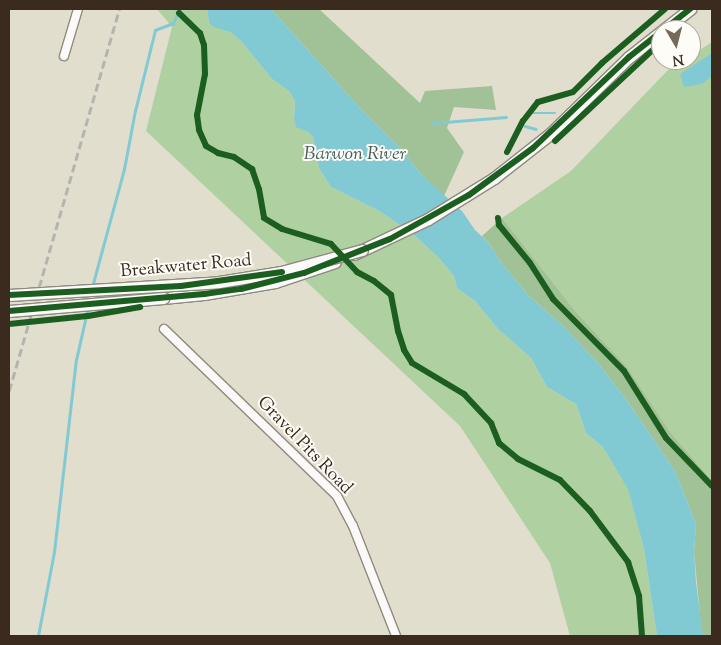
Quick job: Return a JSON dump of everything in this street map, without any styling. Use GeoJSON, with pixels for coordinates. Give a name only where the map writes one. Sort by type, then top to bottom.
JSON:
{"type":"FeatureCollection","features":[{"type":"Feature","properties":{"kind":"main road","name":"Breakwater Road"},"geometry":{"type":"LineString","coordinates":[[9,311],[241,289],[304,273],[362,250],[428,219],[494,178],[550,134],[629,57],[690,9]]}},
{"type":"Feature","properties":{"kind":"main road","name":"Breakwater Road"},"geometry":{"type":"LineString","coordinates":[[9,295],[219,282],[281,272],[362,250]]}},
{"type":"Feature","properties":{"kind":"street"},"geometry":{"type":"LineString","coordinates":[[64,56],[78,9]]}},
{"type":"Feature","properties":{"kind":"street","name":"Gravel Pits Road"},"geometry":{"type":"LineString","coordinates":[[164,329],[337,496],[353,526],[396,636]]}},
{"type":"Feature","properties":{"kind":"green space"},"geometry":{"type":"Polygon","coordinates":[[[157,9],[207,9],[209,23],[230,32],[240,40],[272,79],[289,91],[295,101],[294,119],[313,137],[319,168],[331,187],[381,212],[414,235],[438,257],[454,276],[457,288],[475,301],[498,329],[531,358],[547,387],[576,404],[586,433],[603,447],[628,488],[644,549],[657,636],[570,636],[550,563],[460,426],[146,131],[172,27],[157,9]]]}},
{"type":"Feature","properties":{"kind":"green space"},"geometry":{"type":"Polygon","coordinates":[[[271,9],[319,9],[420,103],[425,91],[492,86],[496,110],[454,107],[447,128],[464,152],[444,196],[359,107],[271,9]]]}},
{"type":"Feature","properties":{"kind":"green space"},"geometry":{"type":"Polygon","coordinates":[[[712,42],[712,481],[670,432],[627,367],[576,312],[502,218],[571,171],[667,71],[701,70],[701,49],[712,42]]]}},
{"type":"Feature","properties":{"kind":"green space"},"geometry":{"type":"Polygon","coordinates":[[[502,218],[576,312],[627,367],[670,432],[712,481],[712,636],[703,636],[701,625],[694,552],[696,524],[675,471],[628,402],[598,363],[562,325],[529,296],[482,236],[502,218]]]}},
{"type":"Feature","properties":{"kind":"water","name":"Barwon River"},"geometry":{"type":"Polygon","coordinates":[[[207,9],[271,9],[359,107],[399,147],[422,175],[462,211],[475,230],[489,243],[500,261],[529,296],[562,325],[598,363],[628,402],[675,471],[696,524],[694,552],[703,636],[657,636],[644,549],[628,489],[603,447],[586,433],[576,404],[547,387],[531,358],[498,329],[475,301],[457,288],[454,276],[438,257],[414,235],[381,212],[331,187],[319,168],[313,137],[308,132],[296,127],[294,119],[295,101],[289,91],[272,79],[240,40],[230,32],[214,27],[209,23],[207,9]]]}},
{"type":"Feature","properties":{"kind":"water"},"geometry":{"type":"Polygon","coordinates":[[[712,53],[712,76],[702,84],[684,87],[680,74],[686,70],[701,70],[701,60],[712,53]]]}},
{"type":"Feature","properties":{"kind":"waterway"},"geometry":{"type":"LineString","coordinates":[[92,287],[124,169],[135,111],[155,30],[173,23],[180,9]]}},
{"type":"Feature","properties":{"kind":"waterway"},"geometry":{"type":"LineString","coordinates":[[532,113],[555,113]]}},
{"type":"Feature","properties":{"kind":"waterway"},"geometry":{"type":"LineString","coordinates":[[433,123],[506,117]]}},
{"type":"Feature","properties":{"kind":"waterway"},"geometry":{"type":"LineString","coordinates":[[525,126],[536,129]]}},
{"type":"Feature","properties":{"kind":"waterway"},"geometry":{"type":"LineString","coordinates":[[38,636],[54,552],[76,360],[88,307]]}},
{"type":"Feature","properties":{"kind":"railway"},"geometry":{"type":"LineString","coordinates":[[9,391],[119,9]]}},
{"type":"Feature","properties":{"kind":"cycle path"},"geometry":{"type":"LineString","coordinates":[[507,152],[523,121],[538,102],[573,92],[602,63],[665,9]]}},
{"type":"Feature","properties":{"kind":"cycle path"},"geometry":{"type":"LineString","coordinates":[[9,311],[241,289],[304,273],[390,239],[469,195],[533,148],[629,57],[690,9]]}},
{"type":"Feature","properties":{"kind":"cycle path"},"geometry":{"type":"LineString","coordinates":[[179,13],[200,33],[204,45],[205,74],[197,115],[199,130],[206,146],[218,153],[234,157],[252,169],[259,189],[264,218],[282,229],[331,244],[357,272],[374,281],[391,295],[398,331],[404,350],[412,363],[464,394],[491,423],[499,443],[518,459],[560,480],[590,511],[628,562],[639,596],[642,636]]}},
{"type":"Feature","properties":{"kind":"cycle path"},"geometry":{"type":"LineString","coordinates":[[555,141],[651,51]]}},
{"type":"Feature","properties":{"kind":"cycle path"},"geometry":{"type":"LineString","coordinates":[[498,218],[499,225],[530,263],[553,299],[624,371],[666,438],[712,486]]}},
{"type":"Feature","properties":{"kind":"cycle path"},"geometry":{"type":"LineString","coordinates":[[9,295],[181,286],[282,272]]}},
{"type":"Feature","properties":{"kind":"cycle path"},"geometry":{"type":"LineString","coordinates":[[9,324],[88,316],[140,307]]}}]}
